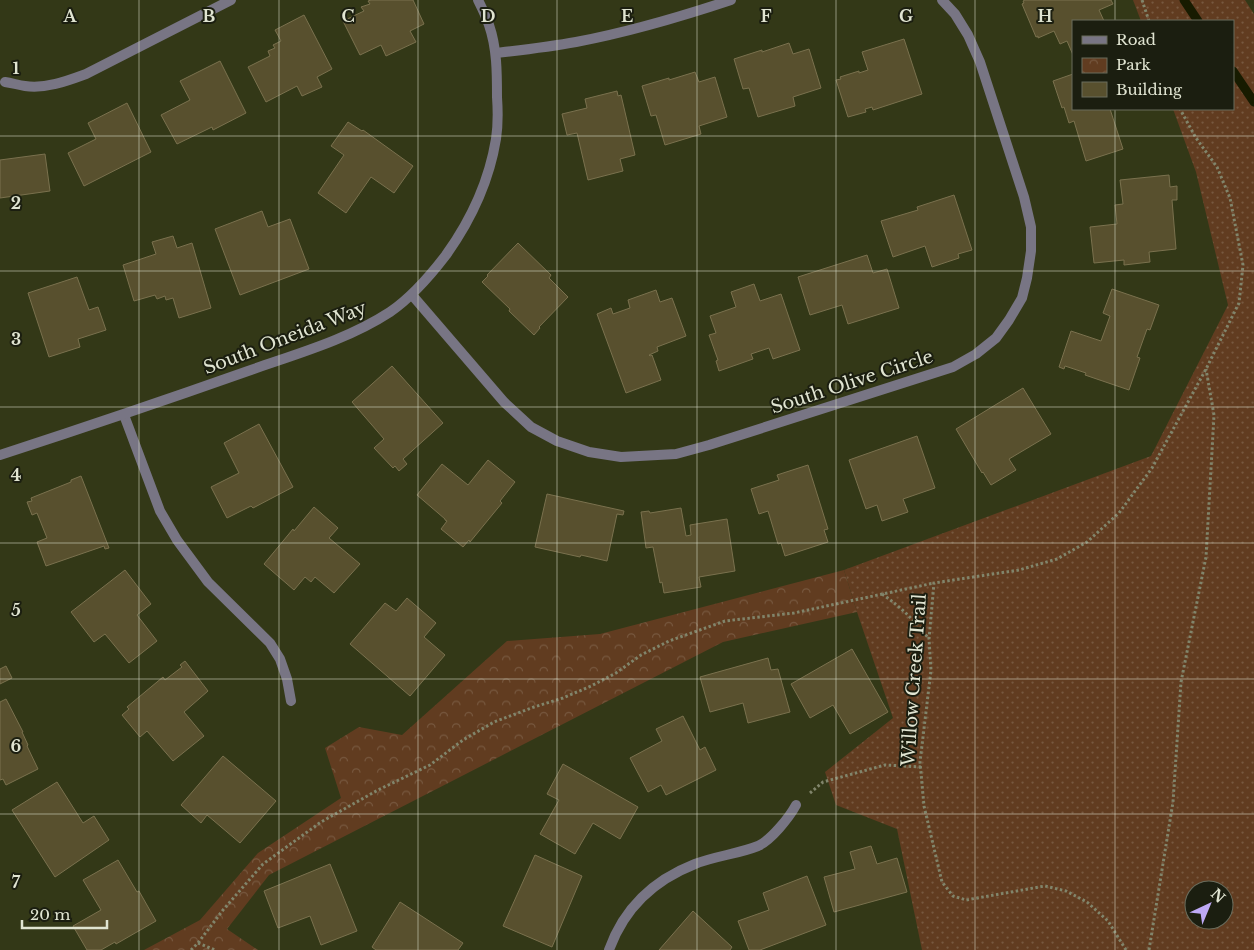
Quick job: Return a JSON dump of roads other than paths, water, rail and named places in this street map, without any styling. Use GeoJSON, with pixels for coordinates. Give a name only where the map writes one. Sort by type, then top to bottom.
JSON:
{"type":"FeatureCollection","features":[{"type":"Feature","properties":{"kind":"street"},"geometry":{"type":"LineString","coordinates":[[5,82],[26,86],[49,85],[68,81],[86,74],[231,0]]}},
{"type":"Feature","properties":{"kind":"street","name":"South Oneida Way"},"geometry":{"type":"LineString","coordinates":[[0,455],[124,415],[361,330],[390,312],[412,295],[453,245],[469,219],[482,192],[497,138],[498,92],[496,53],[489,25],[478,0]]}},
{"type":"Feature","properties":{"kind":"street"},"geometry":{"type":"LineString","coordinates":[[496,53],[575,42],[617,33],[690,14],[731,0]]}},
{"type":"Feature","properties":{"kind":"street","name":"South Olive Circle"},"geometry":{"type":"LineString","coordinates":[[412,295],[504,402],[531,427],[557,441],[589,452],[621,457],[676,454],[709,445],[961,363],[996,338],[1022,298],[1032,251],[1031,226],[1024,197],[980,62],[968,35],[955,14],[942,0]]}},
{"type":"Feature","properties":{"kind":"street"},"geometry":{"type":"LineString","coordinates":[[124,415],[160,511],[177,540],[208,582],[270,643],[280,659],[287,679],[291,701]]}},
{"type":"Feature","properties":{"kind":"street"},"geometry":{"type":"LineString","coordinates":[[609,950],[623,920],[638,900],[651,889],[673,874],[696,864],[759,846],[778,830],[796,804]]}},
{"type":"Feature","properties":{"kind":"waterway"},"geometry":{"type":"LineString","coordinates":[[1184,0],[1197,20]]}},
{"type":"Feature","properties":{"kind":"waterway"},"geometry":{"type":"LineString","coordinates":[[1234,72],[1254,102]]}}]}
